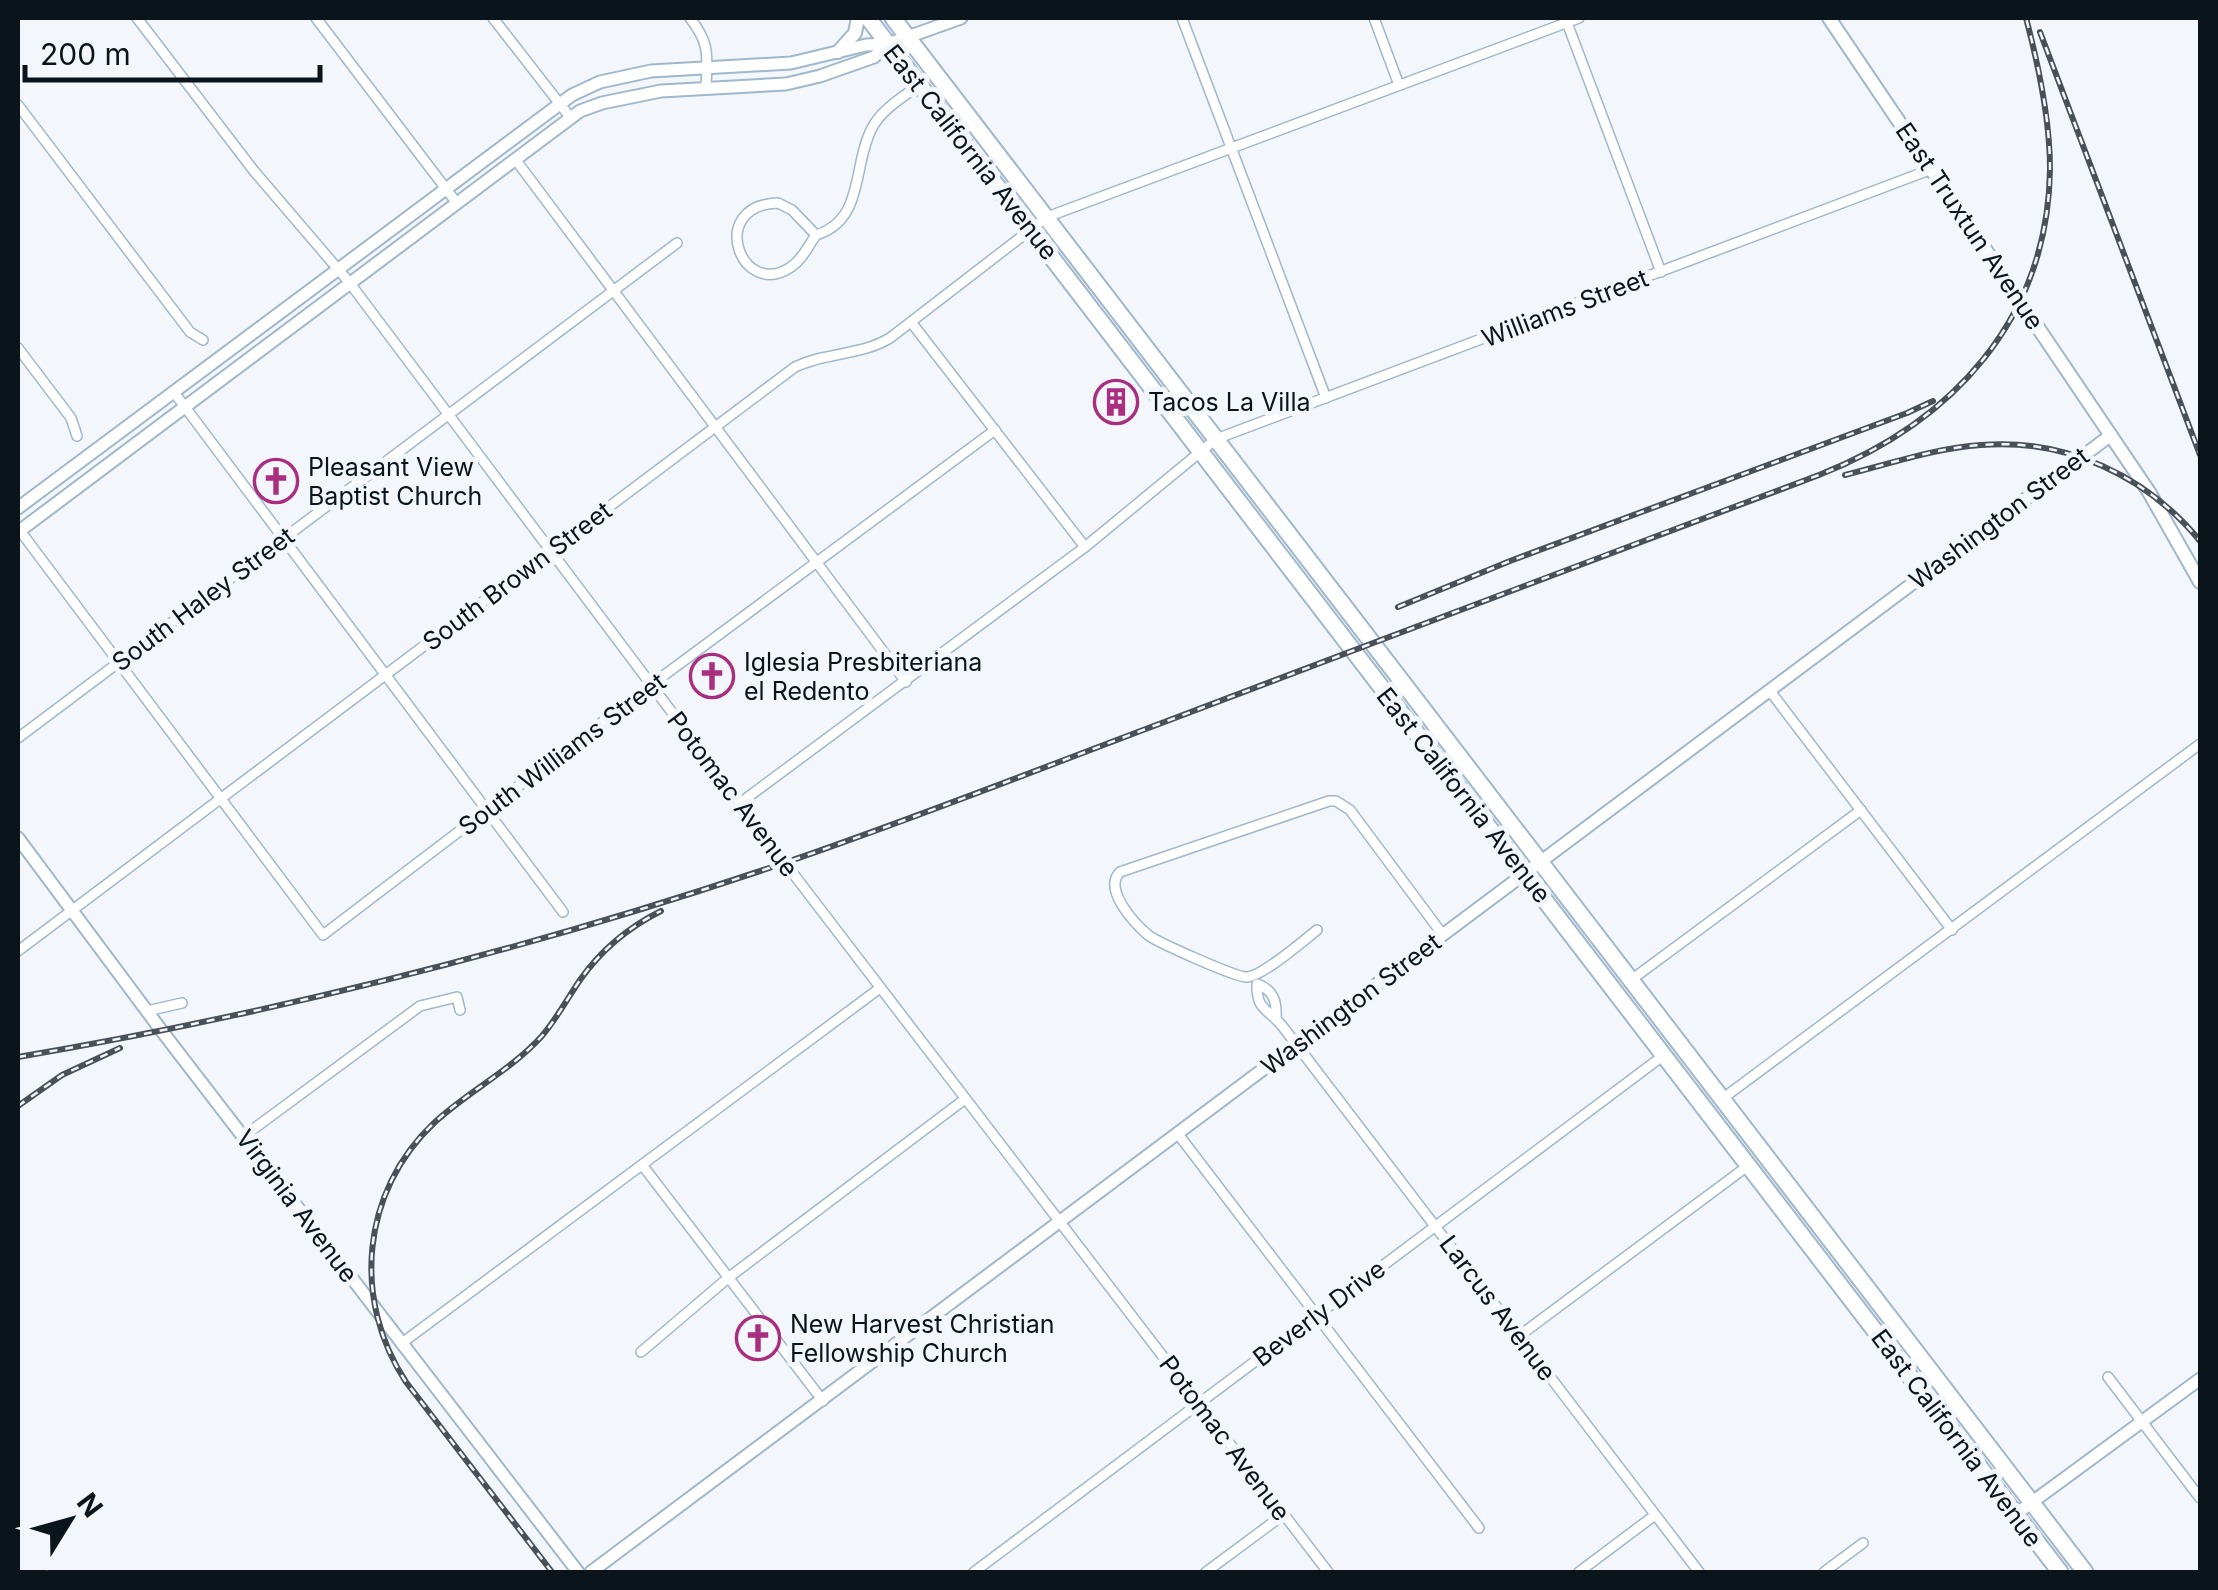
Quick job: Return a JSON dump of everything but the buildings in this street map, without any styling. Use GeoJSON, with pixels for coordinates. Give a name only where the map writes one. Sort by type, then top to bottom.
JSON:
{"type":"FeatureCollection","features":[{"type":"Feature","properties":{"kind":"main road"},"geometry":{"type":"LineString","coordinates":[[838,52],[855,33],[858,18]]}},
{"type":"Feature","properties":{"kind":"main road","name":"East California Avenue"},"geometry":{"type":"LineString","coordinates":[[868,18],[2060,1572]]}},
{"type":"Feature","properties":{"kind":"main road","name":"East California Avenue"},"geometry":{"type":"LineString","coordinates":[[893,18],[2085,1572]]}},
{"type":"Feature","properties":{"kind":"main road","name":"East Truxtun Avenue"},"geometry":{"type":"LineString","coordinates":[[1829,18],[2111,435],[2200,582]]}},
{"type":"Feature","properties":{"kind":"main road"},"geometry":{"type":"LineString","coordinates":[[1749,1165],[1756,1164],[1765,1170],[1798,1212],[1816,1222]]}},
{"type":"Feature","properties":{"kind":"main road"},"geometry":{"type":"LineString","coordinates":[[1797,1228],[1848,1280],[1864,1284]]}},
{"type":"Feature","properties":{"kind":"street","name":"Potomac Avenue"},"geometry":{"type":"LineString","coordinates":[[137,18],[254,172],[350,282],[651,686],[1328,1572]]}},
{"type":"Feature","properties":{"kind":"street"},"geometry":{"type":"LineString","coordinates":[[316,18],[456,202]]}},
{"type":"Feature","properties":{"kind":"street"},"geometry":{"type":"LineString","coordinates":[[494,18],[570,117]]}},
{"type":"Feature","properties":{"kind":"street"},"geometry":{"type":"LineString","coordinates":[[690,18],[706,43],[706,88]]}},
{"type":"Feature","properties":{"kind":"street"},"geometry":{"type":"LineString","coordinates":[[18,508],[445,188],[588,86],[630,74],[670,69],[791,62],[866,45],[888,44],[960,18]]}},
{"type":"Feature","properties":{"kind":"street"},"geometry":{"type":"LineString","coordinates":[[1182,18],[1326,398]]}},
{"type":"Feature","properties":{"kind":"street"},"geometry":{"type":"LineString","coordinates":[[1374,18],[1399,86]]}},
{"type":"Feature","properties":{"kind":"street","name":"South Brown Street"},"geometry":{"type":"LineString","coordinates":[[18,951],[795,368],[822,356],[866,350],[890,338],[1047,217],[1579,18]]}},
{"type":"Feature","properties":{"kind":"street"},"geometry":{"type":"LineString","coordinates":[[1566,20],[1661,272]]}},
{"type":"Feature","properties":{"kind":"street"},"geometry":{"type":"LineString","coordinates":[[220,799],[18,530],[580,110],[661,91],[786,84],[874,57],[888,44]]}},
{"type":"Feature","properties":{"kind":"street"},"geometry":{"type":"LineString","coordinates":[[816,235],[787,207],[768,204],[744,218],[739,226],[738,250],[756,271],[769,274],[796,263],[816,235],[847,215],[872,128],[891,106],[919,84]]}},
{"type":"Feature","properties":{"kind":"street"},"geometry":{"type":"LineString","coordinates":[[18,105],[190,332],[203,340]]}},
{"type":"Feature","properties":{"kind":"street"},"geometry":{"type":"LineString","coordinates":[[515,159],[906,682]]}},
{"type":"Feature","properties":{"kind":"street","name":"Williams Street"},"geometry":{"type":"LineString","coordinates":[[740,803],[1085,548],[1216,438],[1932,169]]}},
{"type":"Feature","properties":{"kind":"street","name":"South Haley Street"},"geometry":{"type":"LineString","coordinates":[[18,738],[677,242]]}},
{"type":"Feature","properties":{"kind":"street"},"geometry":{"type":"LineString","coordinates":[[912,322],[1085,548]]}},
{"type":"Feature","properties":{"kind":"street"},"geometry":{"type":"LineString","coordinates":[[18,348],[71,418],[77,436]]}},
{"type":"Feature","properties":{"kind":"street"},"geometry":{"type":"LineString","coordinates":[[173,391],[563,912]]}},
{"type":"Feature","properties":{"kind":"street","name":"South Williams Street"},"geometry":{"type":"LineString","coordinates":[[220,799],[323,935],[995,430]]}},
{"type":"Feature","properties":{"kind":"street","name":"Washington Street"},"geometry":{"type":"LineString","coordinates":[[591,1572],[2111,435]]}},
{"type":"Feature","properties":{"kind":"street"},"geometry":{"type":"LineString","coordinates":[[1770,691],[1952,930]]}},
{"type":"Feature","properties":{"kind":"street"},"geometry":{"type":"LineString","coordinates":[[1722,1099],[2200,744]]}},
{"type":"Feature","properties":{"kind":"street"},"geometry":{"type":"LineString","coordinates":[[1255,980],[1258,1002],[1276,1019],[1273,995],[1255,980],[1242,978],[1148,935],[1117,896],[1115,876],[1336,801],[1350,810],[1443,934]]}},
{"type":"Feature","properties":{"kind":"street"},"geometry":{"type":"LineString","coordinates":[[1631,980],[1861,810]]}},
{"type":"Feature","properties":{"kind":"street","name":"Virginia Avenue"},"geometry":{"type":"LineString","coordinates":[[18,838],[578,1572]]}},
{"type":"Feature","properties":{"kind":"street"},"geometry":{"type":"LineString","coordinates":[[1255,980],[1318,930]]}},
{"type":"Feature","properties":{"kind":"street"},"geometry":{"type":"LineString","coordinates":[[402,1343],[880,988]]}},
{"type":"Feature","properties":{"kind":"street"},"geometry":{"type":"LineString","coordinates":[[244,1136],[420,1006],[457,996],[460,1010]]}},
{"type":"Feature","properties":{"kind":"street"},"geometry":{"type":"LineString","coordinates":[[147,1012],[182,1003]]}},
{"type":"Feature","properties":{"kind":"street","name":"Larcus Avenue"},"geometry":{"type":"LineString","coordinates":[[1276,1019],[1699,1572]]}},
{"type":"Feature","properties":{"kind":"street","name":"Beverly Drive"},"geometry":{"type":"LineString","coordinates":[[974,1572],[1664,1054]]}},
{"type":"Feature","properties":{"kind":"street"},"geometry":{"type":"LineString","coordinates":[[641,1352],[728,1278],[966,1099]]}},
{"type":"Feature","properties":{"kind":"street"},"geometry":{"type":"LineString","coordinates":[[1178,1134],[1479,1528]]}},
{"type":"Feature","properties":{"kind":"street"},"geometry":{"type":"LineString","coordinates":[[1520,1336],[1749,1165]]}},
{"type":"Feature","properties":{"kind":"street"},"geometry":{"type":"LineString","coordinates":[[643,1166],[823,1401]]}},
{"type":"Feature","properties":{"kind":"street"},"geometry":{"type":"LineString","coordinates":[[2108,1377],[2200,1498]]}},
{"type":"Feature","properties":{"kind":"street"},"geometry":{"type":"LineString","coordinates":[[2016,1514],[2200,1379]]}},
{"type":"Feature","properties":{"kind":"street"},"geometry":{"type":"LineString","coordinates":[[1206,1572],[1283,1514]]}},
{"type":"Feature","properties":{"kind":"street"},"geometry":{"type":"LineString","coordinates":[[1578,1572],[1655,1515]]}},
{"type":"Feature","properties":{"kind":"street"},"geometry":{"type":"LineString","coordinates":[[1824,1572],[1863,1544]]}},
{"type":"Feature","properties":{"kind":"railway"},"geometry":{"type":"LineString","coordinates":[[18,1057],[308,999],[500,950],[690,894],[972,795],[1819,475],[1867,453],[1911,426],[1950,394],[1984,358],[2011,318],[2032,273],[2045,223],[2050,169],[2043,93],[2026,18]]}},
{"type":"Feature","properties":{"kind":"railway"},"geometry":{"type":"LineString","coordinates":[[2040,32],[2200,455]]}},
{"type":"Feature","properties":{"kind":"railway"},"geometry":{"type":"LineString","coordinates":[[1398,607],[1933,401]]}},
{"type":"Feature","properties":{"kind":"railway"},"geometry":{"type":"LineString","coordinates":[[1845,475],[1964,447],[2013,444],[2044,448],[2074,455],[2130,480],[2179,518],[2200,541]]}},
{"type":"Feature","properties":{"kind":"railway"},"geometry":{"type":"LineString","coordinates":[[552,1572],[406,1382],[377,1317],[372,1248],[391,1181],[434,1123],[541,1037],[606,949],[661,911]]}},
{"type":"Feature","properties":{"kind":"railway"},"geometry":{"type":"LineString","coordinates":[[18,1106],[62,1075],[120,1048]]}},
{"type":"Feature","properties":{"kind":"place","name":"Tacos La Villa"},"geometry":{"type":"Point","coordinates":[1116,402]}},
{"type":"Feature","properties":{"kind":"place","name":"Pleasant View Baptist Church"},"geometry":{"type":"Point","coordinates":[276,481]}},
{"type":"Feature","properties":{"kind":"place","name":"Iglesia Presbiteriana el Redento"},"geometry":{"type":"Point","coordinates":[712,676]}},
{"type":"Feature","properties":{"kind":"place","name":"New Harvest Christian Fellowship Church"},"geometry":{"type":"Point","coordinates":[758,1338]}}]}
